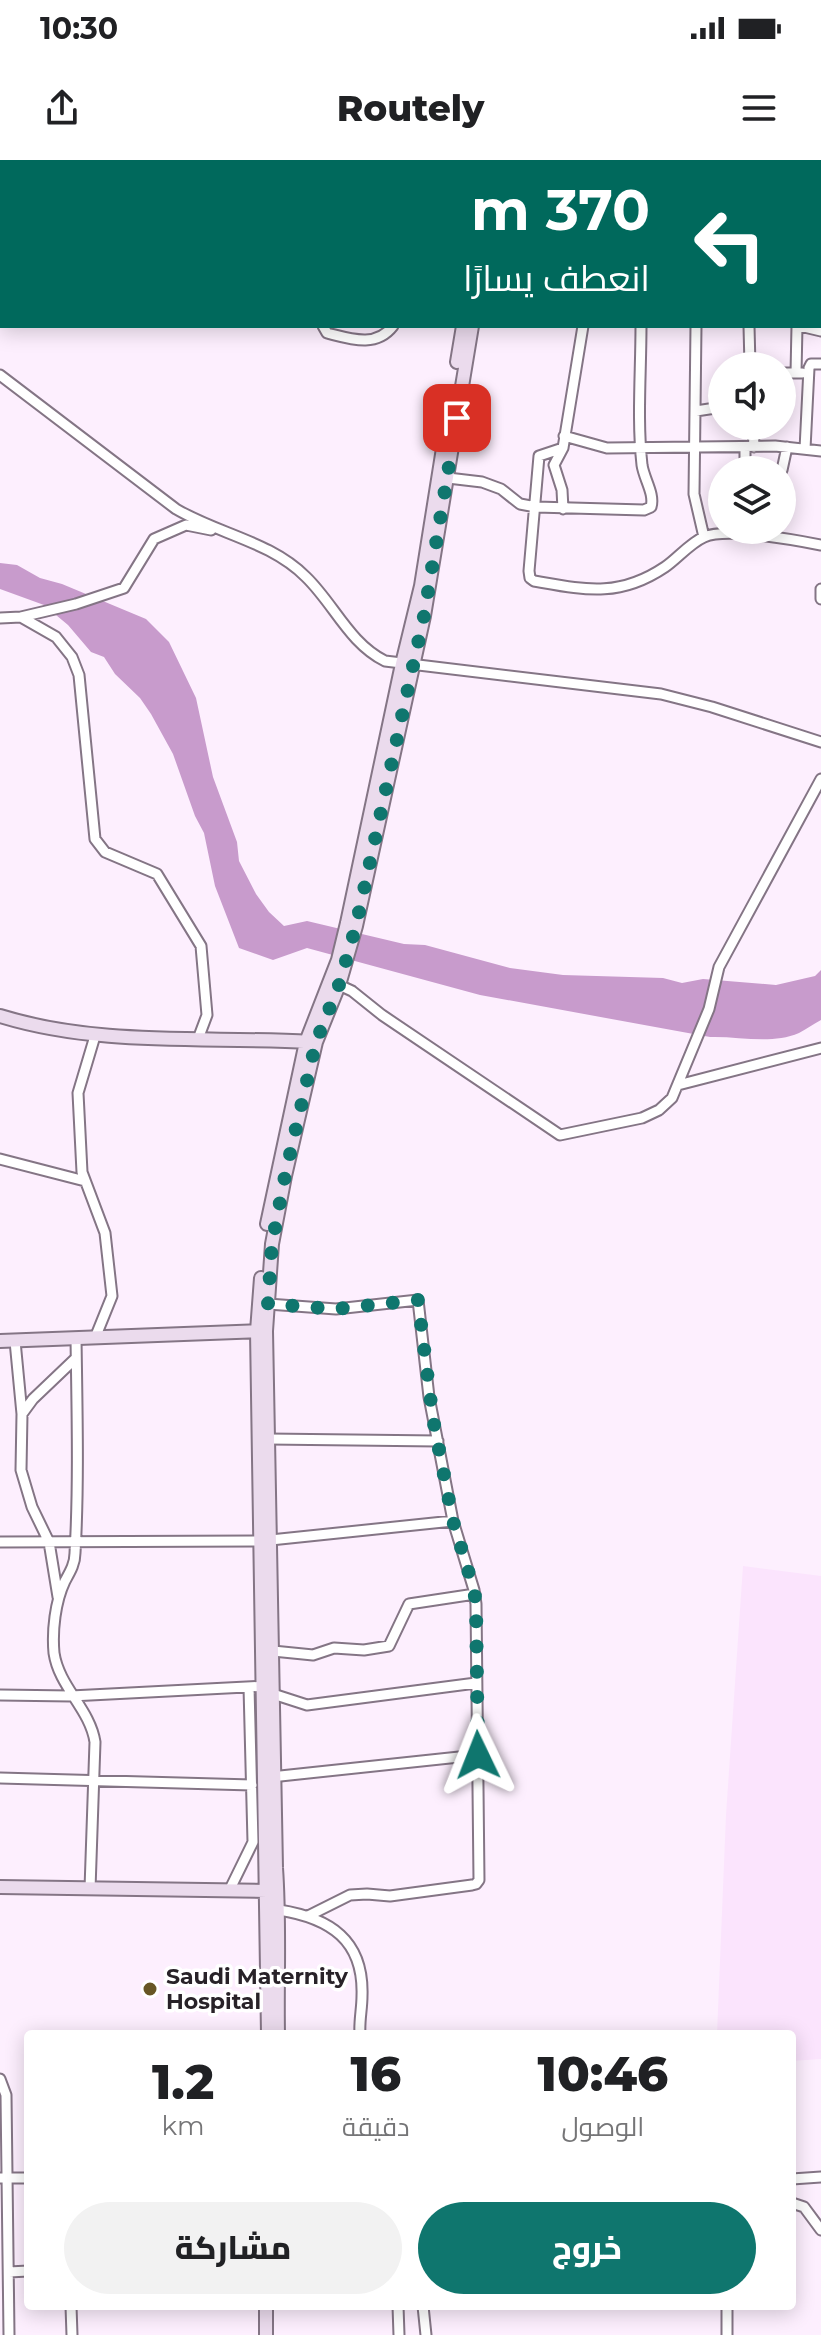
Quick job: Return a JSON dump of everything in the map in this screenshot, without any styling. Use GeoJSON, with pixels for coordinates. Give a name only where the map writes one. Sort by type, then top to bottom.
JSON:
{"type":"FeatureCollection","features":[{"type":"Feature","properties":{"kind":"street"},"geometry":{"type":"LineString","coordinates":[[324,328],[327,333],[362,341],[378,339],[391,328]]}},
{"type":"Feature","properties":{"kind":"street"},"geometry":{"type":"LineString","coordinates":[[268,2030],[272,1960],[279,1910],[270,1777],[265,1541],[262,1331],[266,1229],[311,1042],[342,961],[352,924],[407,664],[463,328]]}},
{"type":"Feature","properties":{"kind":"street"},"geometry":{"type":"LineString","coordinates":[[407,664],[436,554],[472,328]]}},
{"type":"Feature","properties":{"kind":"street"},"geometry":{"type":"LineString","coordinates":[[563,509],[562,490],[554,465],[563,448],[583,328]]}},
{"type":"Feature","properties":{"kind":"street"},"geometry":{"type":"LineString","coordinates":[[448,478],[482,482],[501,489],[520,504],[536,507],[644,510],[651,507],[653,499],[644,474],[641,448],[641,328]]}},
{"type":"Feature","properties":{"kind":"street"},"geometry":{"type":"LineString","coordinates":[[696,328],[697,448],[694,494],[704,537]]}},
{"type":"Feature","properties":{"kind":"street"},"geometry":{"type":"LineString","coordinates":[[749,328],[750,352]]}},
{"type":"Feature","properties":{"kind":"street"},"geometry":{"type":"LineString","coordinates":[[799,328],[796,373],[809,373]]}},
{"type":"Feature","properties":{"kind":"street"},"geometry":{"type":"LineString","coordinates":[[805,449],[809,373],[811,364],[821,364]]}},
{"type":"Feature","properties":{"kind":"street"},"geometry":{"type":"LineString","coordinates":[[0,375],[176,509],[277,555],[305,576],[361,645],[385,661],[661,694],[821,742]]}},
{"type":"Feature","properties":{"kind":"street"},"geometry":{"type":"LineString","coordinates":[[696,411],[708,409]]}},
{"type":"Feature","properties":{"kind":"street"},"geometry":{"type":"LineString","coordinates":[[564,436],[590,445],[641,448],[787,447],[821,451]]}},
{"type":"Feature","properties":{"kind":"street"},"geometry":{"type":"LineString","coordinates":[[748,456],[751,440]]}},
{"type":"Feature","properties":{"kind":"street"},"geometry":{"type":"LineString","coordinates":[[785,456],[787,447]]}},
{"type":"Feature","properties":{"kind":"street"},"geometry":{"type":"LineString","coordinates":[[563,448],[539,456],[530,578],[601,591],[645,581],[708,536]]}},
{"type":"Feature","properties":{"kind":"street"},"geometry":{"type":"LineString","coordinates":[[0,618],[21,617],[76,604],[124,588],[154,539],[186,525],[240,536]]}},
{"type":"Feature","properties":{"kind":"street"},"geometry":{"type":"LineString","coordinates":[[796,539],[821,545]]}},
{"type":"Feature","properties":{"kind":"street"},"geometry":{"type":"LineString","coordinates":[[821,589],[821,599]]}},
{"type":"Feature","properties":{"kind":"street"},"geometry":{"type":"LineString","coordinates":[[21,617],[56,637],[72,657],[79,675],[95,839],[105,852],[157,874],[201,946],[207,1015],[198,1039]]}},
{"type":"Feature","properties":{"kind":"street"},"geometry":{"type":"LineString","coordinates":[[339,985],[560,1135],[642,1118],[659,1110],[672,1098],[709,1009],[719,967],[821,779]]}},
{"type":"Feature","properties":{"kind":"street"},"geometry":{"type":"LineString","coordinates":[[278,2030],[259,1804],[252,1785],[258,1739],[270,1689],[273,1651],[265,1541],[268,1439],[262,1331],[268,1304],[272,1244],[311,1042],[339,985],[342,961]]}},
{"type":"Feature","properties":{"kind":"street"},"geometry":{"type":"LineString","coordinates":[[0,1016],[34,1026],[95,1036],[311,1042]]}},
{"type":"Feature","properties":{"kind":"street"},"geometry":{"type":"LineString","coordinates":[[95,1036],[78,1093],[82,1172],[105,1233],[112,1296],[95,1338]]}},
{"type":"Feature","properties":{"kind":"street"},"geometry":{"type":"LineString","coordinates":[[678,1085],[821,1048]]}},
{"type":"Feature","properties":{"kind":"street"},"geometry":{"type":"LineString","coordinates":[[0,1159],[85,1181]]}},
{"type":"Feature","properties":{"kind":"street"},"geometry":{"type":"LineString","coordinates":[[268,1304],[336,1309],[418,1300],[429,1397],[453,1521],[475,1594],[479,1880],[476,1884],[390,1896],[350,1895],[308,1916]]}},
{"type":"Feature","properties":{"kind":"street"},"geometry":{"type":"LineString","coordinates":[[0,1341],[262,1331]]}},
{"type":"Feature","properties":{"kind":"street"},"geometry":{"type":"LineString","coordinates":[[76,1338],[74,1563],[59,1600],[53,1633],[60,1675],[93,1734],[90,1889]]}},
{"type":"Feature","properties":{"kind":"street"},"geometry":{"type":"LineString","coordinates":[[15,1341],[22,1414],[21,1470],[26,1493],[49,1542],[59,1600]]}},
{"type":"Feature","properties":{"kind":"street"},"geometry":{"type":"LineString","coordinates":[[22,1414],[33,1399],[76,1358]]}},
{"type":"Feature","properties":{"kind":"street"},"geometry":{"type":"LineString","coordinates":[[268,1439],[438,1441]]}},
{"type":"Feature","properties":{"kind":"street"},"geometry":{"type":"LineString","coordinates":[[0,1542],[265,1541],[453,1521]]}},
{"type":"Feature","properties":{"kind":"street"},"geometry":{"type":"LineString","coordinates":[[273,1651],[313,1655],[334,1648],[364,1650],[389,1646],[409,1604],[475,1594]]}},
{"type":"Feature","properties":{"kind":"street"},"geometry":{"type":"LineString","coordinates":[[0,1695],[71,1696],[249,1687],[270,1689],[307,1705],[476,1683]]}},
{"type":"Feature","properties":{"kind":"street"},"geometry":{"type":"LineString","coordinates":[[229,1891],[252,1849],[259,1804],[270,1777],[258,1739],[249,1687]]}},
{"type":"Feature","properties":{"kind":"street"},"geometry":{"type":"LineString","coordinates":[[270,1777],[478,1755]]}},
{"type":"Feature","properties":{"kind":"street"},"geometry":{"type":"LineString","coordinates":[[0,1778],[252,1785]]}},
{"type":"Feature","properties":{"kind":"street"},"geometry":{"type":"LineString","coordinates":[[0,1887],[267,1891]]}},
{"type":"Feature","properties":{"kind":"street"},"geometry":{"type":"LineString","coordinates":[[279,1910],[308,1916],[339,1932],[354,1951],[362,1985],[360,2030]]}},
{"type":"Feature","properties":{"kind":"street"},"geometry":{"type":"LineString","coordinates":[[0,2079],[6,2095],[5,2260],[9,2272],[9,2335]]}},
{"type":"Feature","properties":{"kind":"street"},"geometry":{"type":"LineString","coordinates":[[796,2179],[821,2177]]}},
{"type":"Feature","properties":{"kind":"street"},"geometry":{"type":"LineString","coordinates":[[796,2204],[804,2207],[821,2230]]}},
{"type":"Feature","properties":{"kind":"street"},"geometry":{"type":"LineString","coordinates":[[9,2272],[24,2271]]}},
{"type":"Feature","properties":{"kind":"street"},"geometry":{"type":"LineString","coordinates":[[71,2310],[72,2335]]}},
{"type":"Feature","properties":{"kind":"street"},"geometry":{"type":"LineString","coordinates":[[266,2310],[266,2335]]}},
{"type":"Feature","properties":{"kind":"street"},"geometry":{"type":"LineString","coordinates":[[398,2310],[399,2335]]}},
{"type":"Feature","properties":{"kind":"street"},"geometry":{"type":"LineString","coordinates":[[423,2310],[426,2335]]}},
{"type":"Feature","properties":{"kind":"street"},"geometry":{"type":"LineString","coordinates":[[727,2310],[727,2335]]}},
{"type":"Feature","properties":{"kind":"shaded area"},"geometry":{"type":"Polygon","coordinates":[[[0,563],[17,565],[40,578],[146,619],[169,642],[196,698],[213,777],[237,842],[239,861],[256,894],[284,926],[307,921],[404,944],[425,945],[510,968],[563,975],[663,978],[682,983],[703,979],[776,985],[815,976],[821,970],[821,1020],[799,1033],[777,1039],[710,1037],[480,995],[307,948],[273,960],[239,948],[215,886],[204,833],[173,754],[151,714],[104,657],[91,652],[68,625],[44,605],[0,589],[0,563]]]}},
{"type":"Feature","properties":{"kind":"shaded area"},"geometry":{"type":"Polygon","coordinates":[[[743,1566],[821,1576],[821,2059],[796,2061],[796,2030],[717,2030],[726,1815],[743,1566]]]}},
{"type":"Feature","properties":{"kind":"place","name":"Saudi Maternity Hospital"},"geometry":{"type":"Point","coordinates":[150,1989]}},
{"type":"Feature","properties":{"kind":"route"},"geometry":{"type":"LineString","coordinates":[[457,418],[424,616],[356,926],[339,985],[316,1042],[285,1176],[272,1244],[268,1304],[336,1309],[418,1300],[433,1419],[453,1521],[476,1604],[478,1755]]}}]}
